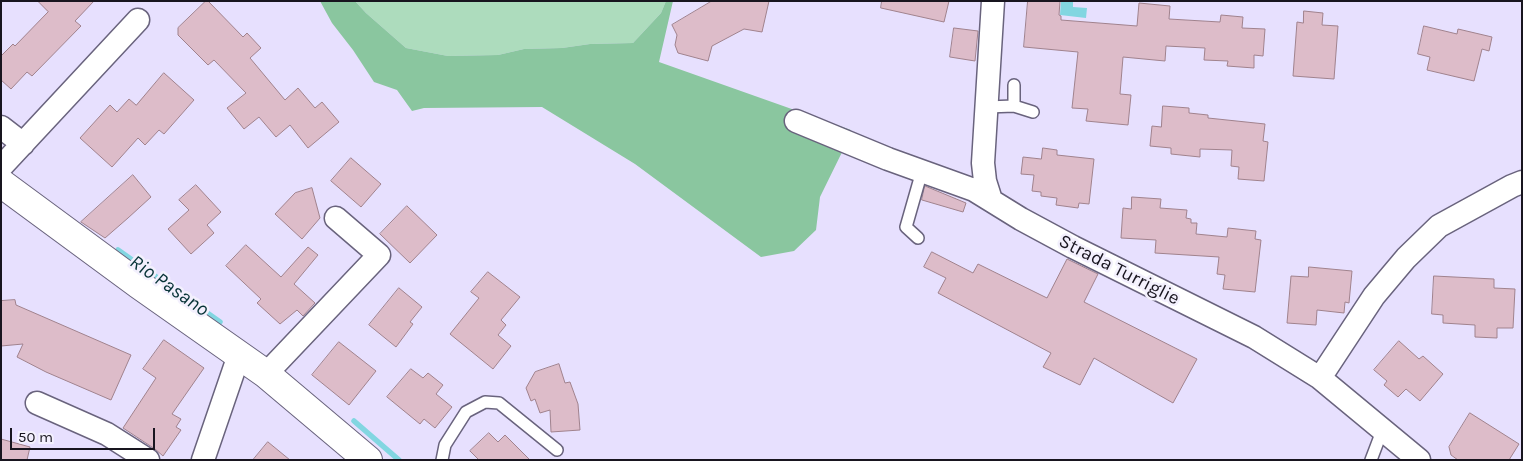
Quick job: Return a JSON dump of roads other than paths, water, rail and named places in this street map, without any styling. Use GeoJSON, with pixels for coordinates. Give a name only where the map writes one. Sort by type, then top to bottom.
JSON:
{"type":"FeatureCollection","features":[{"type":"Feature","properties":{"kind":"street"},"geometry":{"type":"LineString","coordinates":[[991,200],[985,181],[983,163],[994,1]]}},
{"type":"Feature","properties":{"kind":"street"},"geometry":{"type":"LineString","coordinates":[[1,167],[138,20]]}},
{"type":"Feature","properties":{"kind":"street","name":"Strada Turriglie"},"geometry":{"type":"LineString","coordinates":[[796,121],[974,190],[1073,247],[1254,336],[1320,378],[1419,460]]}},
{"type":"Feature","properties":{"kind":"street"},"geometry":{"type":"LineString","coordinates":[[1,127],[23,144]]}},
{"type":"Feature","properties":{"kind":"street"},"geometry":{"type":"LineString","coordinates":[[1320,378],[1374,296],[1406,258],[1439,226],[1522,182]]}},
{"type":"Feature","properties":{"kind":"street"},"geometry":{"type":"LineString","coordinates":[[1,183],[138,284],[266,374],[368,460]]}},
{"type":"Feature","properties":{"kind":"street"},"geometry":{"type":"LineString","coordinates":[[266,374],[379,255],[336,218]]}},
{"type":"Feature","properties":{"kind":"street"},"geometry":{"type":"LineString","coordinates":[[204,460],[239,355]]}},
{"type":"Feature","properties":{"kind":"street"},"geometry":{"type":"LineString","coordinates":[[37,403],[107,434],[148,460]]}},
{"type":"Feature","properties":{"kind":"lane"},"geometry":{"type":"LineString","coordinates":[[1014,84],[1014,106]]}},
{"type":"Feature","properties":{"kind":"lane"},"geometry":{"type":"LineString","coordinates":[[987,108],[1014,106],[1033,112]]}},
{"type":"Feature","properties":{"kind":"lane"},"geometry":{"type":"LineString","coordinates":[[918,238],[906,227],[922,170]]}},
{"type":"Feature","properties":{"kind":"lane"},"geometry":{"type":"LineString","coordinates":[[442,460],[445,445],[466,412],[485,402],[499,403],[557,450]]}},
{"type":"Feature","properties":{"kind":"lane"},"geometry":{"type":"LineString","coordinates":[[1371,460],[1382,431]]}},
{"type":"Feature","properties":{"kind":"waterway","name":"Rio Pasano"},"geometry":{"type":"LineString","coordinates":[[118,250],[220,322]]}},
{"type":"Feature","properties":{"kind":"waterway","name":"Rio Pasano"},"geometry":{"type":"LineString","coordinates":[[354,421],[399,460]]}}]}
